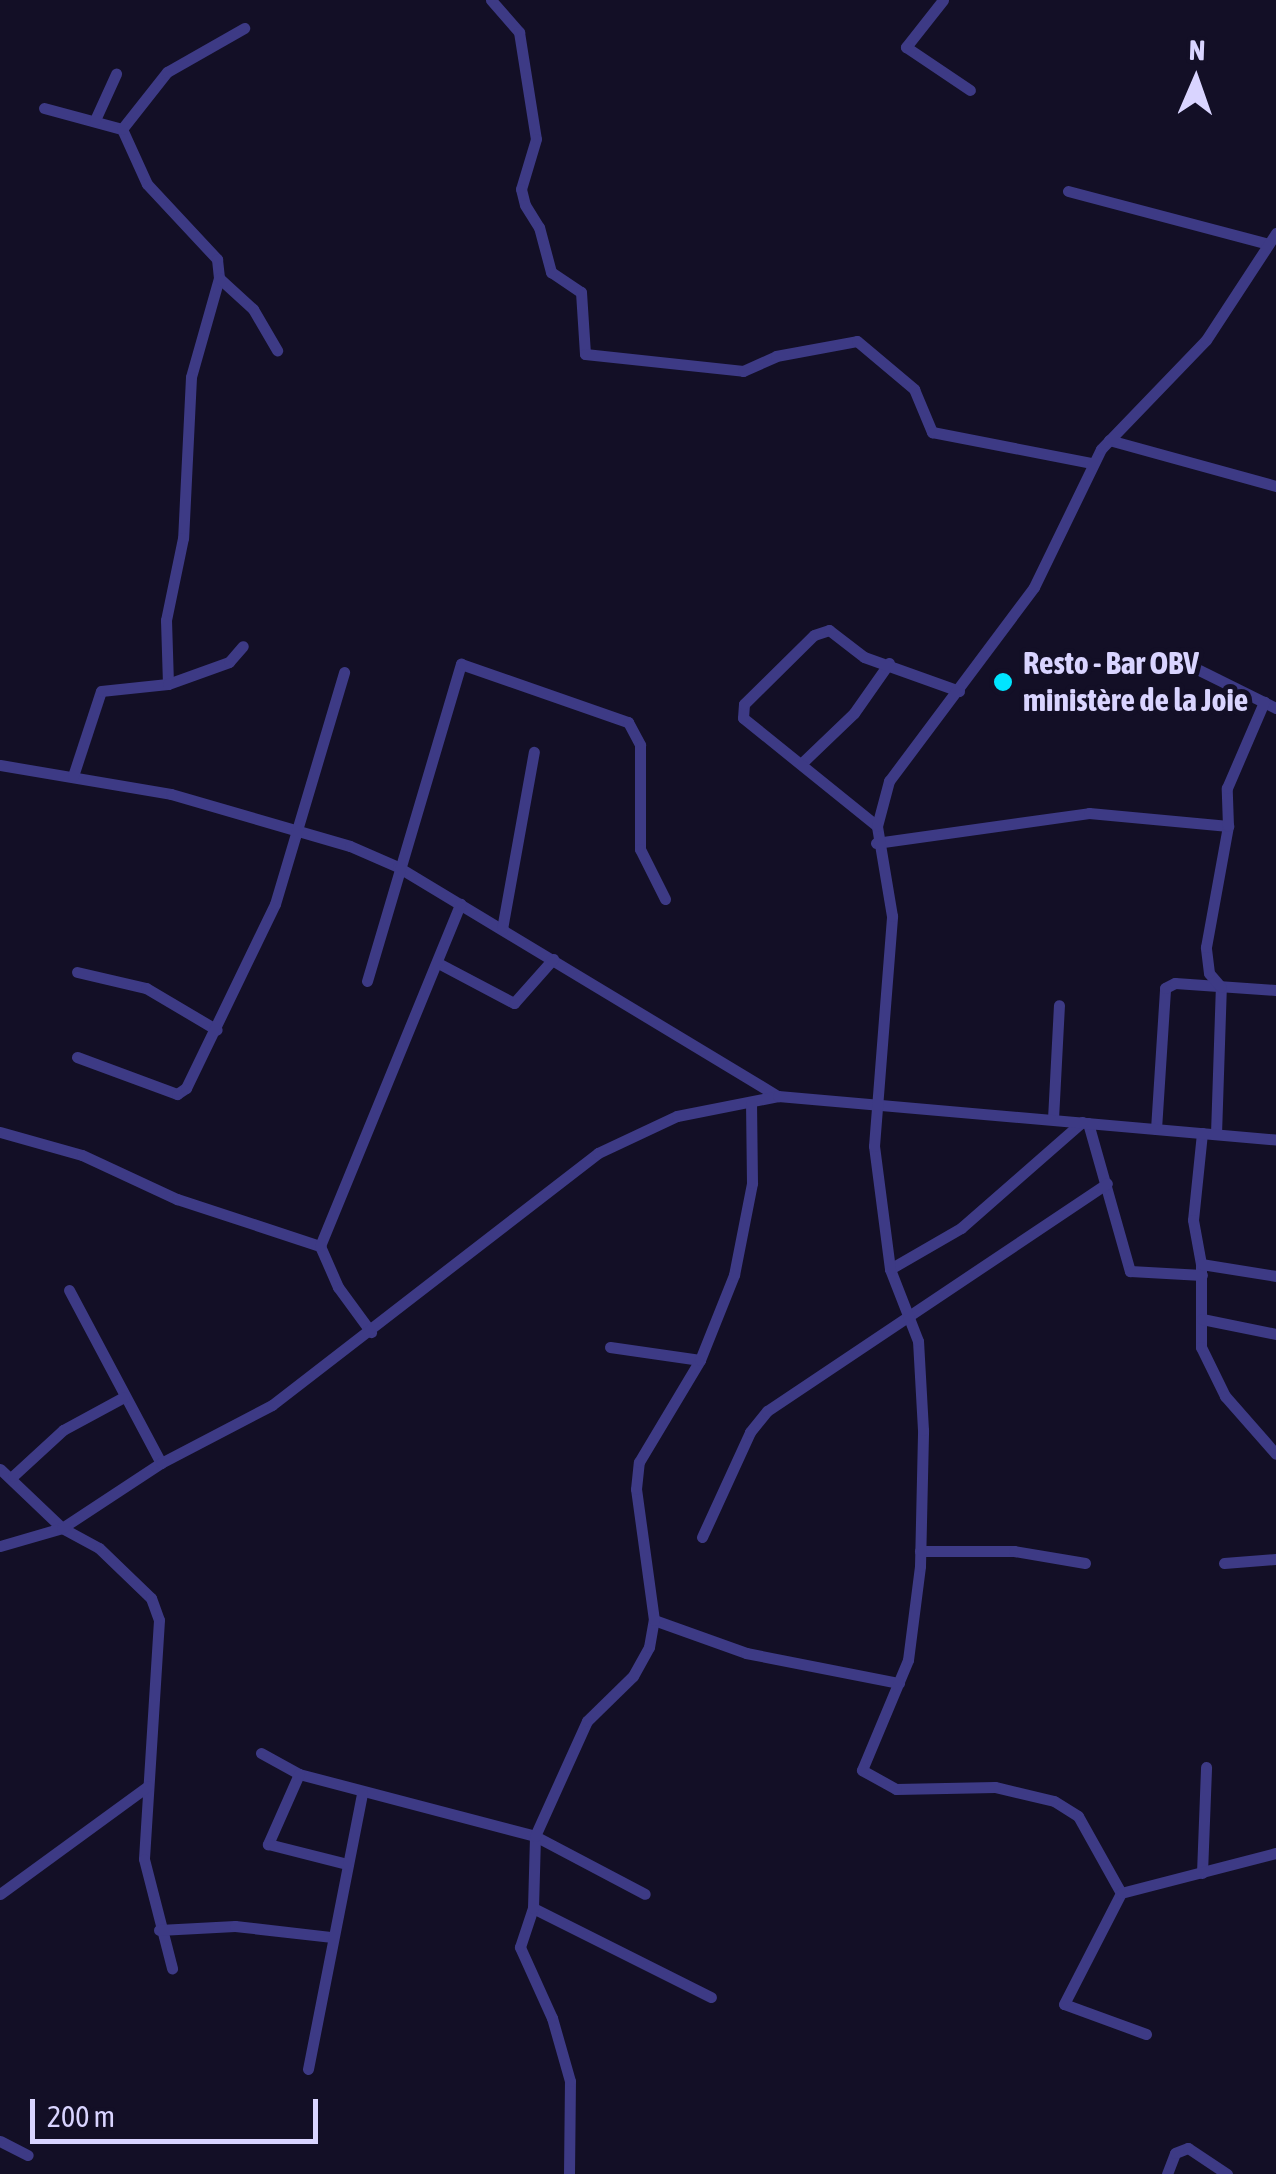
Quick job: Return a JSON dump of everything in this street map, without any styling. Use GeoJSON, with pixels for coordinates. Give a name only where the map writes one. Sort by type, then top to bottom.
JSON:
{"type":"FeatureCollection","features":[{"type":"Feature","properties":{"kind":"street"},"geometry":{"type":"LineString","coordinates":[[491,0],[518,32],[536,139],[522,190],[525,205],[540,227],[551,272],[581,292],[585,354],[744,372],[776,356],[858,341],[914,389],[932,432],[1092,463]]}},
{"type":"Feature","properties":{"kind":"street"},"geometry":{"type":"LineString","coordinates":[[944,0],[906,47],[970,90]]}},
{"type":"Feature","properties":{"kind":"street"},"geometry":{"type":"LineString","coordinates":[[122,129],[168,72],[244,28]]}},
{"type":"Feature","properties":{"kind":"street"},"geometry":{"type":"LineString","coordinates":[[95,120],[116,74]]}},
{"type":"Feature","properties":{"kind":"street"},"geometry":{"type":"LineString","coordinates":[[44,108],[122,129],[148,184],[216,259],[218,278],[190,377],[184,538],[166,620],[168,684]]}},
{"type":"Feature","properties":{"kind":"street"},"geometry":{"type":"LineString","coordinates":[[1068,191],[1268,244]]}},
{"type":"Feature","properties":{"kind":"street"},"geometry":{"type":"LineString","coordinates":[[1121,1893],[1087,1828],[1054,1801],[995,1787],[896,1790],[864,1776],[862,1760],[908,1660],[920,1551],[919,1352],[890,1270],[874,1146],[892,916],[876,843],[877,826],[889,781],[959,691],[1047,566],[1092,463],[1109,440],[1206,340],[1276,233]]}},
{"type":"Feature","properties":{"kind":"street"},"geometry":{"type":"LineString","coordinates":[[218,278],[253,310],[277,350]]}},
{"type":"Feature","properties":{"kind":"street"},"geometry":{"type":"LineString","coordinates":[[1109,440],[1276,486]]}},
{"type":"Feature","properties":{"kind":"street"},"geometry":{"type":"LineString","coordinates":[[877,826],[804,761],[743,718],[744,704],[821,631],[959,691]]}},
{"type":"Feature","properties":{"kind":"street"},"geometry":{"type":"LineString","coordinates":[[74,776],[101,691],[168,684],[229,662],[243,646]]}},
{"type":"Feature","properties":{"kind":"street"},"geometry":{"type":"LineString","coordinates":[[366,981],[455,669],[471,662],[628,722],[640,745],[640,849],[664,899]]}},
{"type":"Feature","properties":{"kind":"street"},"geometry":{"type":"LineString","coordinates":[[804,761],[854,714],[889,663]]}},
{"type":"Feature","properties":{"kind":"street"},"geometry":{"type":"LineString","coordinates":[[1198,670],[1270,705],[1230,778],[1228,826],[1206,947],[1209,973],[1220,988],[1209,1134],[1194,1220],[1201,1269],[1200,1348],[1208,1366],[1276,1454]]}},
{"type":"Feature","properties":{"kind":"street"},"geometry":{"type":"LineString","coordinates":[[77,1056],[178,1094],[217,1030],[301,830],[344,672]]}},
{"type":"Feature","properties":{"kind":"street"},"geometry":{"type":"LineString","coordinates":[[502,930],[534,752]]}},
{"type":"Feature","properties":{"kind":"street"},"geometry":{"type":"LineString","coordinates":[[0,765],[74,776],[301,830],[398,868],[778,1096]]}},
{"type":"Feature","properties":{"kind":"street"},"geometry":{"type":"LineString","coordinates":[[876,843],[1090,813],[1228,826]]}},
{"type":"Feature","properties":{"kind":"street"},"geometry":{"type":"LineString","coordinates":[[370,1332],[338,1288],[320,1246],[460,904]]}},
{"type":"Feature","properties":{"kind":"street"},"geometry":{"type":"LineString","coordinates":[[438,964],[514,1003],[552,959]]}},
{"type":"Feature","properties":{"kind":"street"},"geometry":{"type":"LineString","coordinates":[[78,972],[146,988],[217,1030]]}},
{"type":"Feature","properties":{"kind":"street"},"geometry":{"type":"LineString","coordinates":[[1156,1129],[1165,988],[1175,983],[1276,990]]}},
{"type":"Feature","properties":{"kind":"street"},"geometry":{"type":"LineString","coordinates":[[1053,1119],[1059,1005]]}},
{"type":"Feature","properties":{"kind":"street"},"geometry":{"type":"LineString","coordinates":[[0,1546],[62,1528],[161,1464],[272,1405],[598,1153],[677,1116],[778,1096],[1276,1140]]}},
{"type":"Feature","properties":{"kind":"street"},"geometry":{"type":"LineString","coordinates":[[569,2174],[570,2081],[552,2018],[520,1947],[533,1908],[535,1836],[587,1721],[643,1662],[654,1620],[636,1489],[639,1462],[700,1360],[744,1232],[751,1103]]}},
{"type":"Feature","properties":{"kind":"street"},"geometry":{"type":"LineString","coordinates":[[890,1270],[961,1228],[1085,1122]]}},
{"type":"Feature","properties":{"kind":"street"},"geometry":{"type":"LineString","coordinates":[[1085,1122],[1107,1183],[1130,1271],[1201,1269],[1276,1276]]}},
{"type":"Feature","properties":{"kind":"street"},"geometry":{"type":"LineString","coordinates":[[0,1132],[82,1155],[177,1198],[320,1246]]}},
{"type":"Feature","properties":{"kind":"street"},"geometry":{"type":"LineString","coordinates":[[702,1537],[750,1432],[767,1410],[1107,1183]]}},
{"type":"Feature","properties":{"kind":"street"},"geometry":{"type":"LineString","coordinates":[[68,1290],[161,1464]]}},
{"type":"Feature","properties":{"kind":"street"},"geometry":{"type":"LineString","coordinates":[[1202,1319],[1276,1334]]}},
{"type":"Feature","properties":{"kind":"street"},"geometry":{"type":"LineString","coordinates":[[610,1348],[700,1360]]}},
{"type":"Feature","properties":{"kind":"street"},"geometry":{"type":"LineString","coordinates":[[12,1476],[63,1430],[124,1397]]}},
{"type":"Feature","properties":{"kind":"street"},"geometry":{"type":"LineString","coordinates":[[0,1469],[12,1476],[62,1528],[99,1548],[150,1598],[158,1620],[145,1876],[172,1968]]}},
{"type":"Feature","properties":{"kind":"street"},"geometry":{"type":"LineString","coordinates":[[920,1551],[1014,1551],[1085,1563]]}},
{"type":"Feature","properties":{"kind":"street"},"geometry":{"type":"LineString","coordinates":[[1224,1563],[1276,1559]]}},
{"type":"Feature","properties":{"kind":"street"},"geometry":{"type":"LineString","coordinates":[[654,1620],[746,1653],[898,1683]]}},
{"type":"Feature","properties":{"kind":"street"},"geometry":{"type":"LineString","coordinates":[[262,1752],[299,1774],[535,1836],[644,1894]]}},
{"type":"Feature","properties":{"kind":"street"},"geometry":{"type":"LineString","coordinates":[[1202,1873],[1206,1767]]}},
{"type":"Feature","properties":{"kind":"street"},"geometry":{"type":"LineString","coordinates":[[299,1774],[268,1844],[348,1864]]}},
{"type":"Feature","properties":{"kind":"street"},"geometry":{"type":"LineString","coordinates":[[0,1894],[148,1786]]}},
{"type":"Feature","properties":{"kind":"street"},"geometry":{"type":"LineString","coordinates":[[308,2069],[362,1793]]}},
{"type":"Feature","properties":{"kind":"street"},"geometry":{"type":"LineString","coordinates":[[1146,2034],[1064,2004],[1121,1893],[1276,1853]]}},
{"type":"Feature","properties":{"kind":"street"},"geometry":{"type":"LineString","coordinates":[[533,1908],[711,1998]]}},
{"type":"Feature","properties":{"kind":"street"},"geometry":{"type":"LineString","coordinates":[[159,1930],[235,1926],[332,1936]]}},
{"type":"Feature","properties":{"kind":"street"},"geometry":{"type":"LineString","coordinates":[[0,2141],[28,2154]]}},
{"type":"Feature","properties":{"kind":"street"},"geometry":{"type":"LineString","coordinates":[[1167,2174],[1175,2153],[1188,2148],[1198,2148],[1226,2174]]}},
{"type":"Feature","properties":{"kind":"place","name":"Resto - Bar OBV ministère de la Joie"},"geometry":{"type":"Point","coordinates":[1003,682]}}]}
